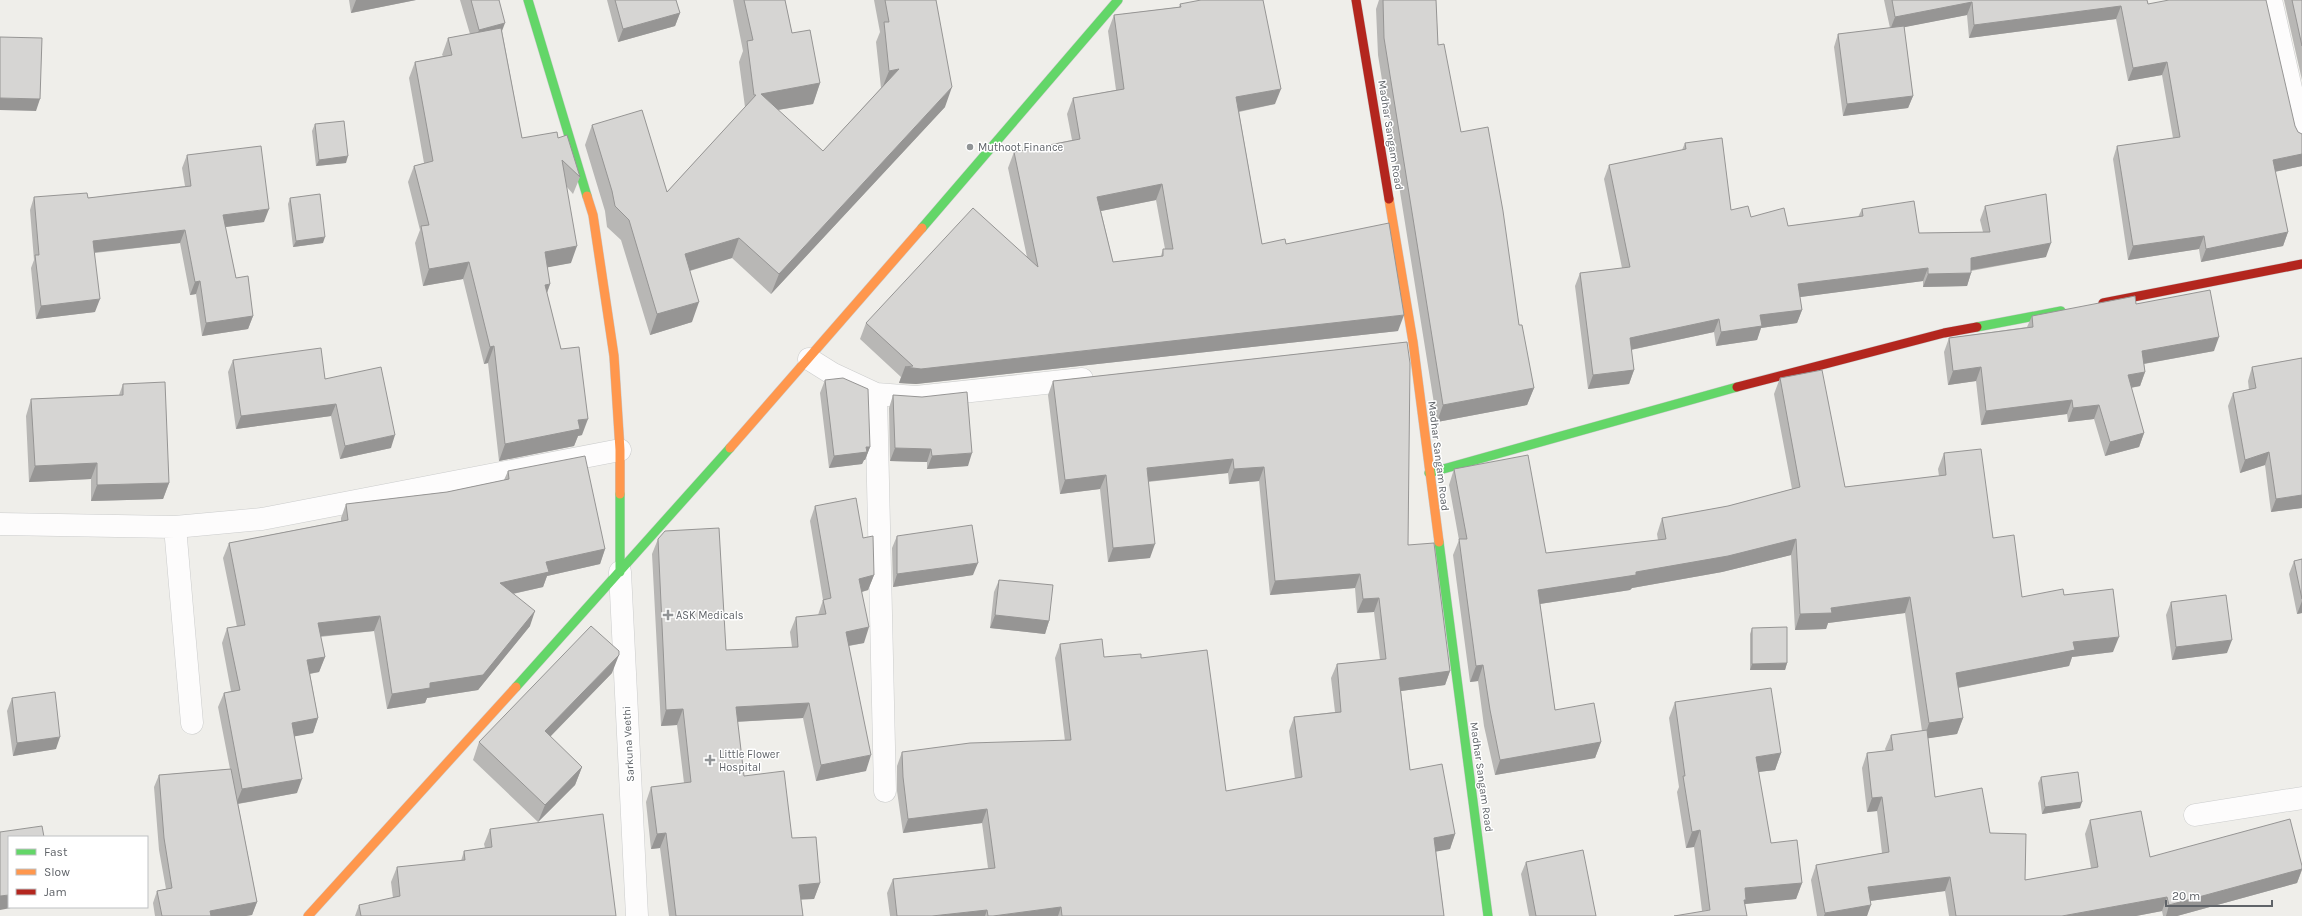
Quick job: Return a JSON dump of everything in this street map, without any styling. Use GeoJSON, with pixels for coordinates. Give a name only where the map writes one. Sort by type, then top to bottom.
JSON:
{"type":"FeatureCollection","features":[{"type":"Feature","properties":{"kind":"street"},"geometry":{"type":"LineString","coordinates":[[528,0],[593,215],[614,356],[620,450],[620,572]]}},
{"type":"Feature","properties":{"kind":"street"},"geometry":{"type":"LineString","coordinates":[[308,916],[620,572],[809,359],[1118,0]]}},
{"type":"Feature","properties":{"kind":"street","name":"Madhar Sangam Road"},"geometry":{"type":"LineString","coordinates":[[1356,0],[1413,342],[1488,916]]}},
{"type":"Feature","properties":{"kind":"street"},"geometry":{"type":"LineString","coordinates":[[2271,0],[2302,137]]}},
{"type":"Feature","properties":{"kind":"street"},"geometry":{"type":"LineString","coordinates":[[2092,305],[2302,264]]}},
{"type":"Feature","properties":{"kind":"street"},"geometry":{"type":"LineString","coordinates":[[1429,473],[1783,374],[1944,333],[2069,309]]}},
{"type":"Feature","properties":{"kind":"street"},"geometry":{"type":"LineString","coordinates":[[1389,345],[1413,342]]}},
{"type":"Feature","properties":{"kind":"street"},"geometry":{"type":"LineString","coordinates":[[809,359],[833,374],[876,394],[916,397],[1105,376]]}},
{"type":"Feature","properties":{"kind":"street"},"geometry":{"type":"LineString","coordinates":[[876,394],[885,791]]}},
{"type":"Feature","properties":{"kind":"street"},"geometry":{"type":"LineString","coordinates":[[0,524],[175,527],[262,519],[620,450]]}},
{"type":"Feature","properties":{"kind":"street"},"geometry":{"type":"LineString","coordinates":[[175,527],[192,723]]}},
{"type":"Feature","properties":{"kind":"street","name":"Sarkuna Veethi"},"geometry":{"type":"LineString","coordinates":[[620,572],[637,916]]}},
{"type":"Feature","properties":{"kind":"street"},"geometry":{"type":"LineString","coordinates":[[2194,815],[2302,798]]}},
{"type":"Feature","properties":{"kind":"building"},"geometry":{"type":"Polygon","coordinates":[[[471,0],[499,0],[505,23],[479,30],[471,0]]]}},
{"type":"Feature","properties":{"kind":"building"},"geometry":{"type":"Polygon","coordinates":[[[615,0],[676,0],[680,13],[623,29],[615,0]]]}},
{"type":"Feature","properties":{"kind":"building"},"geometry":{"type":"Polygon","coordinates":[[[744,0],[785,0],[792,33],[810,30],[820,83],[761,94],[823,151],[899,69],[889,71],[884,22],[889,22],[885,0],[936,0],[952,87],[779,274],[739,238],[685,254],[699,302],[657,314],[629,220],[615,206],[612,191],[592,125],[642,110],[667,192],[756,95],[754,95],[747,41],[753,40],[744,0]]]}},
{"type":"Feature","properties":{"kind":"building"},"geometry":{"type":"Polygon","coordinates":[[[1201,0],[1263,0],[1281,89],[1236,97],[1262,244],[1285,239],[1286,244],[1389,223],[1404,315],[921,369],[905,367],[913,366],[866,323],[973,208],[1038,267],[1014,152],[1080,139],[1073,98],[1124,89],[1114,15],[1181,7],[1180,4],[1201,0]],[[1162,184],[1097,197],[1113,262],[1163,256],[1163,249],[1173,249],[1162,184]]]}},
{"type":"Feature","properties":{"kind":"building"},"geometry":{"type":"Polygon","coordinates":[[[1383,0],[1436,0],[1438,45],[1444,44],[1461,132],[1488,127],[1503,211],[1519,325],[1522,325],[1534,388],[1443,405],[1384,38],[1383,0]]]}},
{"type":"Feature","properties":{"kind":"building"},"geometry":{"type":"Polygon","coordinates":[[[1892,0],[2147,0],[2148,4],[2169,0],[2266,0],[2295,126],[2298,132],[2302,134],[2302,154],[2273,160],[2288,232],[2206,249],[2204,236],[2133,246],[2117,146],[2180,137],[2167,62],[2133,68],[2121,6],[1974,25],[1972,2],[1895,17],[1892,0]]]}},
{"type":"Feature","properties":{"kind":"building"},"geometry":{"type":"Polygon","coordinates":[[[2292,0],[2302,0],[2302,46],[2292,0]]]}},
{"type":"Feature","properties":{"kind":"building"},"geometry":{"type":"Polygon","coordinates":[[[1904,26],[1913,96],[1847,104],[1838,34],[1904,26]]]}},
{"type":"Feature","properties":{"kind":"building"},"geometry":{"type":"Polygon","coordinates":[[[501,28],[522,138],[557,132],[558,138],[567,135],[580,177],[562,160],[577,246],[545,252],[550,284],[545,285],[561,349],[579,347],[588,419],[578,420],[580,429],[505,444],[494,346],[490,347],[469,262],[429,269],[421,226],[429,225],[414,166],[433,161],[415,62],[452,55],[448,38],[501,28]]]}},
{"type":"Feature","properties":{"kind":"building"},"geometry":{"type":"Polygon","coordinates":[[[0,37],[42,38],[40,99],[0,98],[0,37]]]}},
{"type":"Feature","properties":{"kind":"building"},"geometry":{"type":"Polygon","coordinates":[[[344,121],[348,156],[319,160],[315,124],[344,121]]]}},
{"type":"Feature","properties":{"kind":"building"},"geometry":{"type":"Polygon","coordinates":[[[1722,138],[1731,210],[1748,206],[1751,217],[1784,208],[1788,226],[1863,216],[1862,209],[1914,201],[1919,233],[1990,232],[1985,206],[2046,194],[2051,243],[1971,258],[1971,273],[1928,274],[1928,268],[1798,284],[1802,310],[1760,315],[1762,326],[1721,332],[1719,319],[1630,338],[1634,370],[1593,375],[1580,273],[1630,267],[1609,165],[1686,149],[1685,143],[1722,138]]]}},
{"type":"Feature","properties":{"kind":"building"},"geometry":{"type":"Polygon","coordinates":[[[261,146],[269,209],[223,215],[236,278],[248,276],[253,316],[206,323],[200,281],[195,282],[185,230],[93,241],[100,299],[41,306],[35,255],[39,255],[34,197],[87,193],[88,198],[191,186],[187,155],[261,146]]]}},
{"type":"Feature","properties":{"kind":"building"},"geometry":{"type":"Polygon","coordinates":[[[320,194],[325,237],[296,241],[290,198],[320,194]]]}},
{"type":"Feature","properties":{"kind":"building"},"geometry":{"type":"Polygon","coordinates":[[[2210,290],[2219,337],[2142,351],[2145,372],[2128,375],[2144,433],[2110,442],[2099,405],[2073,408],[2072,400],[1986,411],[1981,367],[1953,371],[1949,338],[2033,327],[2032,316],[2135,296],[2136,304],[2210,290]]]}},
{"type":"Feature","properties":{"kind":"building"},"geometry":{"type":"Polygon","coordinates":[[[1407,342],[1410,363],[1408,545],[1434,543],[1450,671],[1399,678],[1410,770],[1442,764],[1455,834],[1434,838],[1444,916],[1062,916],[1061,907],[993,916],[988,916],[987,910],[932,916],[897,916],[893,879],[995,868],[987,809],[908,819],[903,777],[902,752],[970,743],[1071,740],[1060,644],[1102,639],[1104,657],[1141,654],[1141,658],[1207,650],[1226,791],[1302,777],[1294,717],[1341,712],[1337,664],[1386,659],[1379,598],[1363,599],[1360,574],[1275,581],[1264,467],[1234,469],[1233,459],[1147,468],[1155,544],[1113,548],[1106,475],[1065,480],[1053,381],[1407,342]]]}},
{"type":"Feature","properties":{"kind":"building"},"geometry":{"type":"Polygon","coordinates":[[[321,348],[325,379],[381,367],[395,435],[345,446],[336,404],[241,416],[233,360],[321,348]]]}},
{"type":"Feature","properties":{"kind":"building"},"geometry":{"type":"Polygon","coordinates":[[[2302,358],[2302,495],[2276,499],[2269,452],[2245,460],[2233,393],[2256,388],[2252,367],[2302,358]]]}},
{"type":"Feature","properties":{"kind":"building"},"geometry":{"type":"Polygon","coordinates":[[[1822,370],[1845,487],[1946,475],[1944,453],[1981,449],[1993,538],[2014,535],[2022,597],[2063,589],[2064,595],[2113,589],[2119,637],[2073,642],[2075,650],[1956,673],[1963,718],[1929,723],[1910,597],[1831,608],[1832,613],[1800,614],[1796,539],[1728,556],[1636,572],[1636,575],[1538,590],[1555,710],[1594,703],[1601,742],[1500,760],[1483,665],[1476,666],[1459,539],[1467,539],[1454,469],[1528,455],[1546,553],[1666,539],[1662,518],[1728,506],[1800,487],[1780,378],[1822,370]]]}},
{"type":"Feature","properties":{"kind":"building"},"geometry":{"type":"Polygon","coordinates":[[[843,378],[868,389],[870,447],[866,447],[867,452],[834,456],[825,380],[843,378]]]}},
{"type":"Feature","properties":{"kind":"building"},"geometry":{"type":"Polygon","coordinates":[[[165,382],[169,483],[97,485],[97,463],[35,466],[31,399],[123,395],[123,384],[165,382]]]}},
{"type":"Feature","properties":{"kind":"building"},"geometry":{"type":"Polygon","coordinates":[[[967,392],[972,453],[932,456],[931,449],[895,448],[893,395],[922,397],[967,392]]]}},
{"type":"Feature","properties":{"kind":"building"},"geometry":{"type":"Polygon","coordinates":[[[585,456],[605,549],[546,562],[549,572],[500,583],[535,611],[483,675],[430,683],[430,688],[392,694],[380,616],[318,623],[325,657],[307,660],[318,718],[292,723],[302,779],[242,789],[224,693],[240,690],[227,628],[245,625],[229,543],[348,520],[346,504],[447,492],[509,479],[508,471],[585,456]]]}},
{"type":"Feature","properties":{"kind":"building"},"geometry":{"type":"Polygon","coordinates":[[[856,498],[863,538],[873,536],[874,575],[859,579],[869,627],[846,632],[871,755],[821,765],[809,703],[736,707],[744,776],[784,771],[792,838],[816,837],[820,883],[799,885],[803,916],[676,916],[666,833],[657,834],[651,787],[691,782],[683,709],[666,710],[658,539],[665,531],[719,528],[726,650],[798,647],[796,617],[826,614],[823,600],[831,598],[815,506],[856,498]]]}},
{"type":"Feature","properties":{"kind":"building"},"geometry":{"type":"Polygon","coordinates":[[[972,525],[978,563],[897,574],[897,536],[972,525]]]}},
{"type":"Feature","properties":{"kind":"building"},"geometry":{"type":"Polygon","coordinates":[[[2302,559],[2302,599],[2294,561],[2302,559]]]}},
{"type":"Feature","properties":{"kind":"building"},"geometry":{"type":"Polygon","coordinates":[[[999,580],[1053,585],[1049,621],[995,615],[999,580]]]}},
{"type":"Feature","properties":{"kind":"building"},"geometry":{"type":"Polygon","coordinates":[[[2226,595],[2232,640],[2176,647],[2171,602],[2226,595]]]}},
{"type":"Feature","properties":{"kind":"building"},"geometry":{"type":"Polygon","coordinates":[[[591,626],[619,651],[619,655],[545,731],[582,767],[545,805],[479,742],[591,626]]]}},
{"type":"Feature","properties":{"kind":"building"},"geometry":{"type":"Polygon","coordinates":[[[1787,627],[1787,663],[1752,664],[1752,628],[1787,627]]]}},
{"type":"Feature","properties":{"kind":"building"},"geometry":{"type":"Polygon","coordinates":[[[1771,688],[1781,753],[1756,757],[1771,843],[1797,840],[1802,883],[1745,888],[1746,900],[1744,900],[1747,916],[1674,916],[1710,910],[1700,830],[1692,832],[1683,776],[1685,776],[1675,702],[1771,688]]]}},
{"type":"Feature","properties":{"kind":"building"},"geometry":{"type":"Polygon","coordinates":[[[55,692],[60,737],[17,743],[12,698],[55,692]]]}},
{"type":"Feature","properties":{"kind":"building"},"geometry":{"type":"Polygon","coordinates":[[[1927,730],[1935,797],[1982,788],[1990,833],[2026,834],[2025,880],[2098,867],[2090,820],[2141,811],[2150,857],[2290,819],[2302,869],[2169,905],[2167,897],[2062,916],[1956,916],[1950,877],[1868,887],[1871,905],[1825,913],[1816,865],[1889,852],[1882,797],[1872,798],[1867,753],[1893,750],[1891,735],[1927,730]]]}},
{"type":"Feature","properties":{"kind":"building"},"geometry":{"type":"Polygon","coordinates":[[[231,769],[257,902],[210,911],[211,916],[162,916],[157,891],[172,888],[164,838],[159,775],[231,769]]]}},
{"type":"Feature","properties":{"kind":"building"},"geometry":{"type":"Polygon","coordinates":[[[2078,772],[2082,802],[2045,807],[2041,777],[2078,772]]]}},
{"type":"Feature","properties":{"kind":"building"},"geometry":{"type":"Polygon","coordinates":[[[603,814],[616,916],[361,916],[359,905],[400,896],[397,867],[465,860],[464,851],[492,847],[490,829],[603,814]]]}},
{"type":"Feature","properties":{"kind":"building"},"geometry":{"type":"Polygon","coordinates":[[[42,826],[44,836],[8,836],[8,895],[0,896],[0,832],[42,826]]]}},
{"type":"Feature","properties":{"kind":"building"},"geometry":{"type":"Polygon","coordinates":[[[1583,850],[1596,916],[1536,916],[1526,862],[1583,850]]]}},
{"type":"Feature","properties":{"kind":"traffic: fast"},"geometry":{"type":"LineString","coordinates":[[528,0],[587,196]]}},
{"type":"Feature","properties":{"kind":"traffic: fast"},"geometry":{"type":"LineString","coordinates":[[922,228],[1118,0]]}},
{"type":"Feature","properties":{"kind":"traffic: fast"},"geometry":{"type":"LineString","coordinates":[[1977,327],[2061,311]]}},
{"type":"Feature","properties":{"kind":"traffic: fast"},"geometry":{"type":"LineString","coordinates":[[1429,473],[1737,387]]}},
{"type":"Feature","properties":{"kind":"traffic: fast"},"geometry":{"type":"LineString","coordinates":[[516,687],[730,448]]}},
{"type":"Feature","properties":{"kind":"traffic: fast"},"geometry":{"type":"LineString","coordinates":[[620,494],[620,572]]}},
{"type":"Feature","properties":{"kind":"traffic: fast"},"geometry":{"type":"LineString","coordinates":[[1439,542],[1488,916]]}},
{"type":"Feature","properties":{"kind":"traffic: slow"},"geometry":{"type":"LineString","coordinates":[[587,196],[593,215],[614,356],[620,450],[620,494]]}},
{"type":"Feature","properties":{"kind":"traffic: slow"},"geometry":{"type":"LineString","coordinates":[[1389,199],[1413,342],[1439,542]]}},
{"type":"Feature","properties":{"kind":"traffic: slow"},"geometry":{"type":"LineString","coordinates":[[730,448],[922,228]]}},
{"type":"Feature","properties":{"kind":"traffic: slow"},"geometry":{"type":"LineString","coordinates":[[308,916],[516,687]]}},
{"type":"Feature","properties":{"kind":"traffic: jam"},"geometry":{"type":"LineString","coordinates":[[1356,0],[1389,199]]}},
{"type":"Feature","properties":{"kind":"traffic: jam"},"geometry":{"type":"LineString","coordinates":[[2103,303],[2302,264]]}},
{"type":"Feature","properties":{"kind":"traffic: jam"},"geometry":{"type":"LineString","coordinates":[[1737,387],[1944,333],[1977,327]]}},
{"type":"Feature","properties":{"kind":"place","name":"Muthoot Finance"},"geometry":{"type":"Point","coordinates":[970,147]}},
{"type":"Feature","properties":{"kind":"place","name":"ASK Medicals"},"geometry":{"type":"Point","coordinates":[668,615]}},
{"type":"Feature","properties":{"kind":"place","name":"Little Flower Hospital"},"geometry":{"type":"Point","coordinates":[710,760]}}]}
